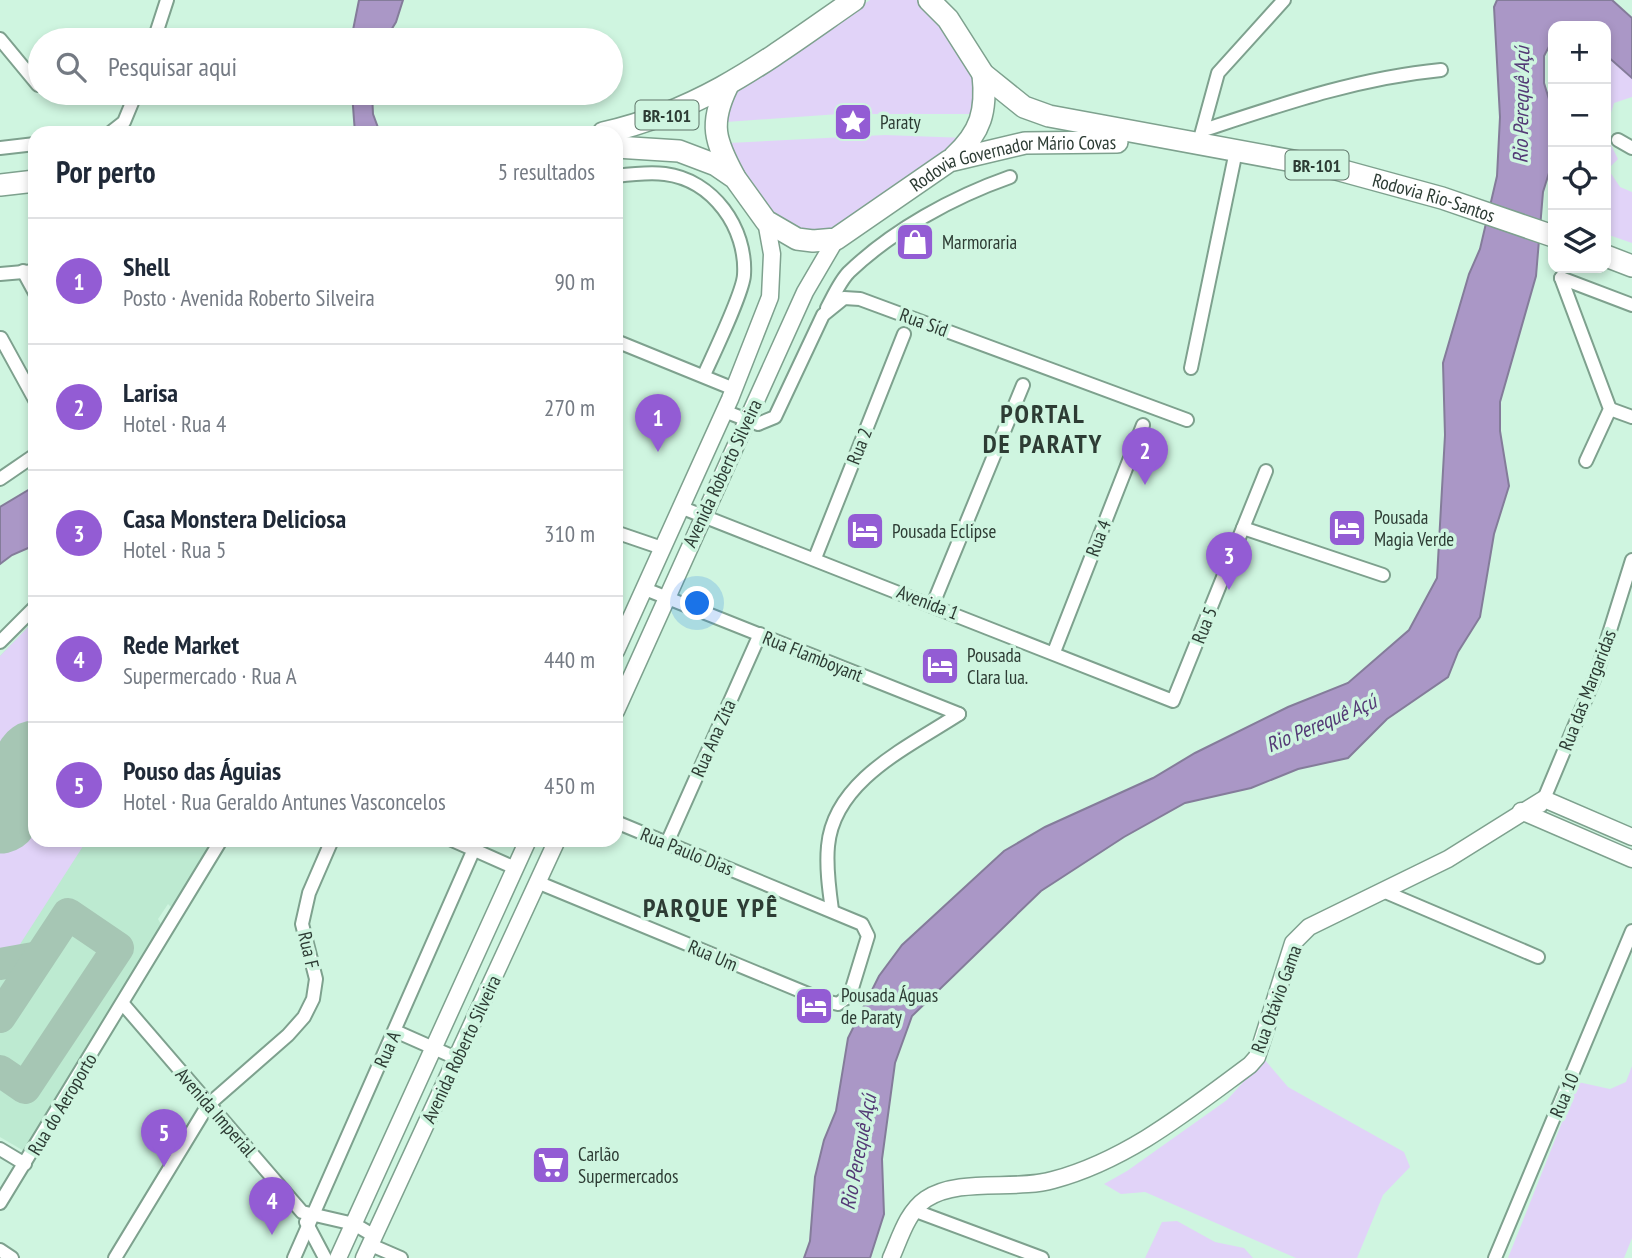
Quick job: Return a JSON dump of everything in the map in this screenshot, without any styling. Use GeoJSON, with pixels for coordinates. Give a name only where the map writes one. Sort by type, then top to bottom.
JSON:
{"type":"FeatureCollection","features":[{"type":"Feature","properties":{"kind":"highway","name":"BR-101"},"geometry":{"type":"LineString","coordinates":[[623,128],[653,121],[727,87],[854,0]]}},
{"type":"Feature","properties":{"kind":"highway","name":"Rodovia Governador Mário Covas"},"geometry":{"type":"LineString","coordinates":[[929,0],[948,19],[983,74],[1024,107],[1049,116],[1196,139]]}},
{"type":"Feature","properties":{"kind":"highway"},"geometry":{"type":"LineString","coordinates":[[949,161],[972,139],[982,123],[985,107],[983,74]]}},
{"type":"Feature","properties":{"kind":"highway"},"geometry":{"type":"LineString","coordinates":[[727,87],[715,121],[721,151],[735,177]]}},
{"type":"Feature","properties":{"kind":"highway","name":"Rodovia Governador Mário Covas"},"geometry":{"type":"LineString","coordinates":[[836,239],[949,161],[999,147],[1034,142],[1196,139]]}},
{"type":"Feature","properties":{"kind":"highway","name":"Rodovia Rio-Santos"},"geometry":{"type":"LineString","coordinates":[[1196,139],[1236,150],[1336,169],[1442,198],[1548,234]]}},
{"type":"Feature","properties":{"kind":"highway","name":"BR-101"},"geometry":{"type":"LineString","coordinates":[[623,148],[679,151],[716,165],[735,177],[766,221],[797,239],[836,239]]}},
{"type":"Feature","properties":{"kind":"highway"},"geometry":{"type":"LineString","coordinates":[[0,185],[28,182]]}},
{"type":"Feature","properties":{"kind":"highway"},"geometry":{"type":"LineString","coordinates":[[1611,258],[1632,267]]}},
{"type":"Feature","properties":{"kind":"street"},"geometry":{"type":"LineString","coordinates":[[158,28],[167,0]]}},
{"type":"Feature","properties":{"kind":"street"},"geometry":{"type":"LineString","coordinates":[[1196,139],[1218,73],[1284,0]]}},
{"type":"Feature","properties":{"kind":"street"},"geometry":{"type":"LineString","coordinates":[[0,39],[28,73]]}},
{"type":"Feature","properties":{"kind":"street"},"geometry":{"type":"LineString","coordinates":[[1196,139],[1314,94],[1388,75],[1441,70]]}},
{"type":"Feature","properties":{"kind":"street"},"geometry":{"type":"LineString","coordinates":[[119,126],[124,122],[131,105]]}},
{"type":"Feature","properties":{"kind":"street"},"geometry":{"type":"LineString","coordinates":[[1618,140],[1632,148]]}},
{"type":"Feature","properties":{"kind":"street"},"geometry":{"type":"LineString","coordinates":[[0,148],[28,145]]}},
{"type":"Feature","properties":{"kind":"street"},"geometry":{"type":"LineString","coordinates":[[1191,368],[1236,150]]}},
{"type":"Feature","properties":{"kind":"street"},"geometry":{"type":"LineString","coordinates":[[623,176],[667,174],[703,188],[732,217],[742,246],[745,277],[704,375]]}},
{"type":"Feature","properties":{"kind":"street"},"geometry":{"type":"LineString","coordinates":[[724,411],[763,424],[775,417],[823,315],[847,274],[886,243],[967,192],[1010,177]]}},
{"type":"Feature","properties":{"kind":"street","name":"Avenida Roberto Silveira"},"geometry":{"type":"LineString","coordinates":[[623,636],[734,389],[770,297],[772,254],[766,221]]}},
{"type":"Feature","properties":{"kind":"street","name":"Avenida Roberto Silveira"},"geometry":{"type":"LineString","coordinates":[[623,695],[805,292],[836,239]]}},
{"type":"Feature","properties":{"kind":"street"},"geometry":{"type":"LineString","coordinates":[[0,274],[28,271]]}},
{"type":"Feature","properties":{"kind":"street"},"geometry":{"type":"LineString","coordinates":[[1586,461],[1610,410],[1561,278],[1632,305]]}},
{"type":"Feature","properties":{"kind":"street","name":"Rua Sid"},"geometry":{"type":"LineString","coordinates":[[823,315],[844,298],[860,299],[1187,420]]}},
{"type":"Feature","properties":{"kind":"street","name":"Rua 2"},"geometry":{"type":"LineString","coordinates":[[815,558],[904,334]]}},
{"type":"Feature","properties":{"kind":"street"},"geometry":{"type":"LineString","coordinates":[[0,337],[28,387]]}},
{"type":"Feature","properties":{"kind":"street"},"geometry":{"type":"LineString","coordinates":[[623,344],[734,389]]}},
{"type":"Feature","properties":{"kind":"street"},"geometry":{"type":"LineString","coordinates":[[933,604],[1023,385]]}},
{"type":"Feature","properties":{"kind":"street"},"geometry":{"type":"LineString","coordinates":[[1610,410],[1632,417]]}},
{"type":"Feature","properties":{"kind":"street","name":"Rua 4"},"geometry":{"type":"LineString","coordinates":[[1054,652],[1143,425]]}},
{"type":"Feature","properties":{"kind":"street"},"geometry":{"type":"LineString","coordinates":[[0,479],[28,460]]}},
{"type":"Feature","properties":{"kind":"street","name":"Rua 5"},"geometry":{"type":"LineString","coordinates":[[1173,701],[1266,471]]}},
{"type":"Feature","properties":{"kind":"street","name":"Avenida 1"},"geometry":{"type":"LineString","coordinates":[[680,506],[1173,701]]}},
{"type":"Feature","properties":{"kind":"street"},"geometry":{"type":"LineString","coordinates":[[1243,528],[1383,575]]}},
{"type":"Feature","properties":{"kind":"street"},"geometry":{"type":"LineString","coordinates":[[623,535],[662,548]]}},
{"type":"Feature","properties":{"kind":"street","name":"Rua das Margaridas"},"geometry":{"type":"LineString","coordinates":[[1544,799],[1597,672],[1632,560]]}},
{"type":"Feature","properties":{"kind":"street","name":"Rua Flamboyant"},"geometry":{"type":"LineString","coordinates":[[645,589],[959,714],[859,782],[839,808],[828,845],[832,910]]}},
{"type":"Feature","properties":{"kind":"street"},"geometry":{"type":"LineString","coordinates":[[0,642],[28,614]]}},
{"type":"Feature","properties":{"kind":"street","name":"Rua Ana Zita"},"geometry":{"type":"LineString","coordinates":[[667,842],[760,634]]}},
{"type":"Feature","properties":{"kind":"street"},"geometry":{"type":"LineString","coordinates":[[1544,799],[1632,837]]}},
{"type":"Feature","properties":{"kind":"street","name":"Rua Otávio Gama"},"geometry":{"type":"LineString","coordinates":[[913,1210],[927,1198],[947,1190],[1049,1181],[1097,1166],[1152,1136],[1257,1057],[1293,943],[1309,927],[1448,859],[1528,814],[1544,799]]}},
{"type":"Feature","properties":{"kind":"street"},"geometry":{"type":"LineString","coordinates":[[1528,814],[1632,859]]}},
{"type":"Feature","properties":{"kind":"street","name":"Rua Paulo Dias"},"geometry":{"type":"LineString","coordinates":[[623,825],[832,910],[862,924],[868,936]]}},
{"type":"Feature","properties":{"kind":"street","name":"Rua do Aeroporto"},"geometry":{"type":"LineString","coordinates":[[0,1203],[217,847]]}},
{"type":"Feature","properties":{"kind":"street","name":"Rua F"},"geometry":{"type":"LineString","coordinates":[[116,1258],[208,1105],[288,1035],[304,1017],[313,999],[316,979],[302,925],[309,893],[329,847]]}},
{"type":"Feature","properties":{"kind":"street","name":"Rua A"},"geometry":{"type":"LineString","coordinates":[[294,1258],[307,1217],[395,1031],[475,847]]}},
{"type":"Feature","properties":{"kind":"street"},"geometry":{"type":"LineString","coordinates":[[481,847],[515,868],[528,871],[537,882]]}},
{"type":"Feature","properties":{"kind":"street","name":"Avenida Roberto Silveira"},"geometry":{"type":"LineString","coordinates":[[338,1258],[525,847]]}},
{"type":"Feature","properties":{"kind":"street","name":"Avenida Roberto Silveira"},"geometry":{"type":"LineString","coordinates":[[368,1252],[554,847]]}},
{"type":"Feature","properties":{"kind":"street","name":"Rua Um"},"geometry":{"type":"LineString","coordinates":[[537,882],[825,1001],[838,1004],[850,995],[868,936]]}},
{"type":"Feature","properties":{"kind":"street"},"geometry":{"type":"LineString","coordinates":[[1383,891],[1538,957]]}},
{"type":"Feature","properties":{"kind":"street"},"geometry":{"type":"LineString","coordinates":[[502,897],[509,908],[515,910],[527,904]]}},
{"type":"Feature","properties":{"kind":"street","name":"Rua 10"},"geometry":{"type":"LineString","coordinates":[[1495,1258],[1632,931]]}},
{"type":"Feature","properties":{"kind":"street","name":"Avenida Imperial"},"geometry":{"type":"LineString","coordinates":[[123,1004],[307,1217],[325,1258]]}},
{"type":"Feature","properties":{"kind":"street"},"geometry":{"type":"LineString","coordinates":[[395,1031],[456,1058]]}},
{"type":"Feature","properties":{"kind":"street"},"geometry":{"type":"LineString","coordinates":[[0,1149],[25,1164]]}},
{"type":"Feature","properties":{"kind":"street"},"geometry":{"type":"LineString","coordinates":[[891,1258],[913,1210],[1042,1258]]}},
{"type":"Feature","properties":{"kind":"street"},"geometry":{"type":"LineString","coordinates":[[307,1217],[354,1224],[371,1234],[368,1252],[401,1258]]}},
{"type":"Feature","properties":{"kind":"street"},"geometry":{"type":"LineString","coordinates":[[0,1250],[12,1258]]}},
{"type":"Feature","properties":{"kind":"shaded area"},"geometry":{"type":"Polygon","coordinates":[[[870,0],[919,0],[923,3],[978,82],[980,114],[839,114],[726,122],[722,112],[735,91],[870,0]]]}},
{"type":"Feature","properties":{"kind":"shaded area"},"geometry":{"type":"Polygon","coordinates":[[[1611,59],[1632,78],[1632,97],[1614,103],[1611,113],[1611,59]]]}},
{"type":"Feature","properties":{"kind":"shaded area"},"geometry":{"type":"Polygon","coordinates":[[[885,135],[966,138],[829,232],[812,235],[793,228],[770,209],[751,183],[729,143],[885,135]]]}},
{"type":"Feature","properties":{"kind":"shaded area"},"geometry":{"type":"Polygon","coordinates":[[[1611,145],[1618,159],[1611,166],[1611,145]]]}},
{"type":"Feature","properties":{"kind":"shaded area"},"geometry":{"type":"Polygon","coordinates":[[[1611,174],[1620,187],[1632,192],[1632,243],[1611,236],[1611,174]]]}},
{"type":"Feature","properties":{"kind":"shaded area"},"geometry":{"type":"Polygon","coordinates":[[[28,627],[28,847],[212,847],[173,909],[168,904],[158,919],[162,926],[24,1151],[0,1137],[0,656],[28,627]]]}},
{"type":"Feature","properties":{"kind":"shaded area"},"geometry":{"type":"Polygon","coordinates":[[[28,627],[28,734],[0,777],[0,656],[28,627]]]}},
{"type":"Feature","properties":{"kind":"shaded area"},"geometry":{"type":"Polygon","coordinates":[[[28,807],[28,847],[82,847],[15,952],[0,955],[0,850],[28,807]]]}},
{"type":"Feature","properties":{"kind":"shaded area"},"geometry":{"type":"Polygon","coordinates":[[[1264,1059],[1288,1087],[1404,1152],[1410,1167],[1383,1195],[1357,1258],[1296,1258],[1145,1192],[1121,1194],[1104,1184],[1127,1171],[1227,1100],[1264,1059]]]}},
{"type":"Feature","properties":{"kind":"shaded area"},"geometry":{"type":"Polygon","coordinates":[[[1632,1066],[1632,1238],[1624,1258],[1508,1258],[1578,1082],[1610,1089],[1626,1082],[1632,1066]]]}},
{"type":"Feature","properties":{"kind":"shaded area"},"geometry":{"type":"Polygon","coordinates":[[[1177,1221],[1215,1242],[1244,1248],[1253,1258],[1145,1258],[1162,1222],[1177,1221]]]}},
{"type":"Feature","properties":{"kind":"water"},"geometry":{"type":"Polygon","coordinates":[[[359,0],[403,0],[392,28],[353,28],[359,0]]]}},
{"type":"Feature","properties":{"kind":"water","name":"Rio Perequê Açú"},"geometry":{"type":"Polygon","coordinates":[[[1497,0],[1612,0],[1632,18],[1632,78],[1611,59],[1611,21],[1548,21],[1544,83],[1548,96],[1548,176],[1543,192],[1536,276],[1500,402],[1500,431],[1509,486],[1494,534],[1480,617],[1458,652],[1448,677],[1387,719],[1348,758],[1298,769],[1251,788],[1185,803],[1124,837],[1041,891],[912,1016],[895,1063],[882,1159],[884,1214],[870,1258],[804,1258],[810,1241],[815,1177],[824,1140],[836,1111],[848,1038],[879,976],[902,945],[1004,851],[1045,827],[1153,778],[1195,753],[1288,707],[1348,683],[1409,630],[1437,578],[1445,435],[1443,363],[1469,274],[1480,249],[1497,176],[1500,117],[1494,7],[1497,0]]]}},
{"type":"Feature","properties":{"kind":"water"},"geometry":{"type":"Polygon","coordinates":[[[353,105],[373,105],[377,126],[354,126],[353,105]]]}},
{"type":"Feature","properties":{"kind":"water"},"geometry":{"type":"Polygon","coordinates":[[[28,490],[28,548],[0,564],[0,507],[28,490]]]}},
{"type":"Feature","properties":{"kind":"taxiway"},"geometry":{"type":"LineString","coordinates":[[0,1017],[68,914],[118,948],[25,1088],[0,1071]]}},
{"type":"Feature","properties":{"kind":"taxiway"},"geometry":{"type":"LineString","coordinates":[[0,964],[39,957]]}},
{"type":"Feature","properties":{"kind":"runway"},"geometry":{"type":"LineString","coordinates":[[0,814],[28,771]]}},
{"type":"Feature","properties":{"kind":"place","name":"Paraty"},"geometry":{"type":"Point","coordinates":[853,122]}},
{"type":"Feature","properties":{"kind":"place","name":"Marmoraria"},"geometry":{"type":"Point","coordinates":[915,242]}},
{"type":"Feature","properties":{"kind":"place","name":"Shell"},"geometry":{"type":"Point","coordinates":[658,452]}},
{"type":"Feature","properties":{"kind":"place","name":"Larisa"},"geometry":{"type":"Point","coordinates":[1145,485]}},
{"type":"Feature","properties":{"kind":"place","name":"Pousada Magia Verde"},"geometry":{"type":"Point","coordinates":[1347,528]}},
{"type":"Feature","properties":{"kind":"place","name":"Pousada Eclipse"},"geometry":{"type":"Point","coordinates":[865,531]}},
{"type":"Feature","properties":{"kind":"place","name":"Casa Monstera Deliciosa"},"geometry":{"type":"Point","coordinates":[1229,590]}},
{"type":"Feature","properties":{"kind":"place","name":"Pousada Clara lua."},"geometry":{"type":"Point","coordinates":[940,666]}},
{"type":"Feature","properties":{"kind":"place","name":"Pousada Águas de Paraty"},"geometry":{"type":"Point","coordinates":[814,1006]}},
{"type":"Feature","properties":{"kind":"place","name":"Carlão Supermercados"},"geometry":{"type":"Point","coordinates":[551,1165]}},
{"type":"Feature","properties":{"kind":"place","name":"Pouso das Águias"},"geometry":{"type":"Point","coordinates":[164,1167]}},
{"type":"Feature","properties":{"kind":"place","name":"Rede Market"},"geometry":{"type":"Point","coordinates":[272,1235]}},
{"type":"Feature","properties":{"kind":"district","name":"PORTAL DE PARATY"},"geometry":{"type":"Point","coordinates":[1043,428]}},
{"type":"Feature","properties":{"kind":"district","name":"PARQUE YPÊ"},"geometry":{"type":"Point","coordinates":[711,907]}}]}
